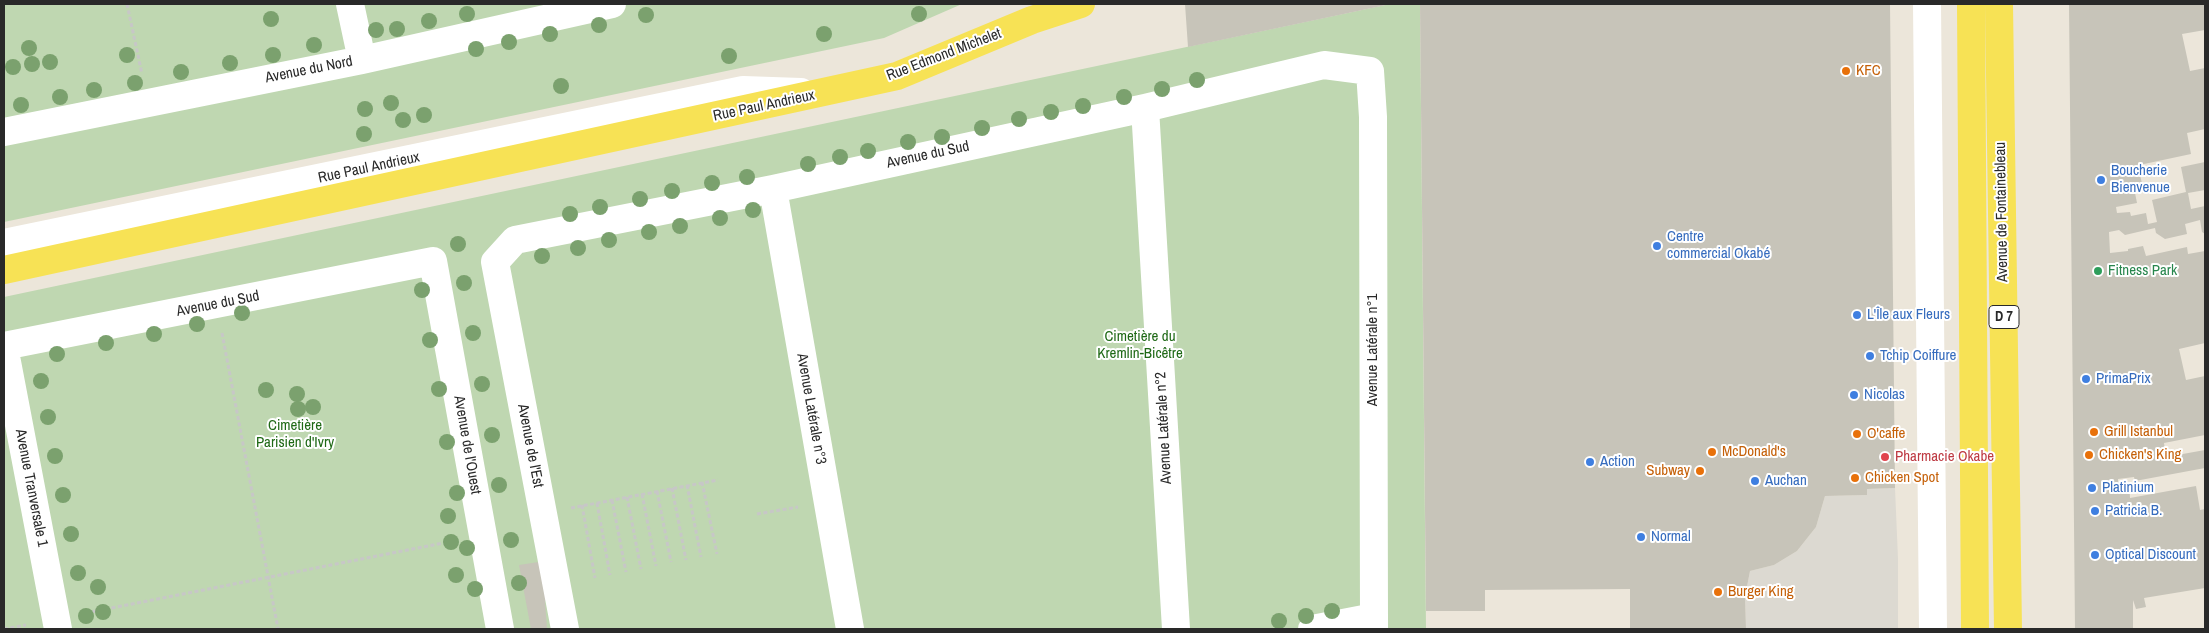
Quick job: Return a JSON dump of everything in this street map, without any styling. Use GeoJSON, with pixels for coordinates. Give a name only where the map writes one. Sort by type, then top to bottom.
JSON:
{"type":"FeatureCollection","features":[{"type":"Feature","properties":{"kind":"main road","name":"Rue Edmond Michelet"},"geometry":{"type":"LineString","coordinates":[[1032,20],[1054,4]]}},
{"type":"Feature","properties":{"kind":"main road","name":"Rue Edmond Michelet"},"geometry":{"type":"LineString","coordinates":[[825,93],[897,76],[1032,20],[1081,4]]}},
{"type":"Feature","properties":{"kind":"main road","name":"Avenue de Fontainebleau"},"geometry":{"type":"LineString","coordinates":[[1971,4],[1975,629]]}},
{"type":"Feature","properties":{"kind":"main road","name":"Avenue de Fontainebleau"},"geometry":{"type":"LineString","coordinates":[[1999,4],[2008,629]]}},
{"type":"Feature","properties":{"kind":"main road","name":"Rue Paul Andrieux"},"geometry":{"type":"LineString","coordinates":[[4,270],[825,93]]}},
{"type":"Feature","properties":{"kind":"lane"},"geometry":{"type":"LineString","coordinates":[[350,4],[362,60]]}},
{"type":"Feature","properties":{"kind":"lane","name":"Avenue du Nord"},"geometry":{"type":"LineString","coordinates":[[4,132],[362,60],[612,4]]}},
{"type":"Feature","properties":{"kind":"lane"},"geometry":{"type":"LineString","coordinates":[[1927,4],[1933,629]]}},
{"type":"Feature","properties":{"kind":"lane","name":"Avenue du Sud"},"geometry":{"type":"LineString","coordinates":[[495,262],[514,240],[773,189],[1145,108],[1324,65],[1370,71]]}},
{"type":"Feature","properties":{"kind":"lane","name":"Avenue Latérale n°1"},"geometry":{"type":"LineString","coordinates":[[1370,71],[1373,127],[1374,623]]}},
{"type":"Feature","properties":{"kind":"lane","name":"Rue Paul Andrieux"},"geometry":{"type":"LineString","coordinates":[[4,243],[743,90],[825,93]]}},
{"type":"Feature","properties":{"kind":"lane","name":"Avenue Latérale n°2"},"geometry":{"type":"LineString","coordinates":[[1145,108],[1176,629]]}},
{"type":"Feature","properties":{"kind":"lane","name":"Avenue Latérale n°3"},"geometry":{"type":"LineString","coordinates":[[773,189],[850,629]]}},
{"type":"Feature","properties":{"kind":"lane","name":"Avenue du Sud"},"geometry":{"type":"LineString","coordinates":[[4,346],[433,261]]}},
{"type":"Feature","properties":{"kind":"lane","name":"Avenue de l'Ouest"},"geometry":{"type":"LineString","coordinates":[[433,261],[500,629]]}},
{"type":"Feature","properties":{"kind":"lane","name":"Avenue de l'Est"},"geometry":{"type":"LineString","coordinates":[[495,262],[565,629]]}},
{"type":"Feature","properties":{"kind":"lane","name":"Avenue Tranversale 1"},"geometry":{"type":"LineString","coordinates":[[4,346],[57,624]]}},
{"type":"Feature","properties":{"kind":"lane"},"geometry":{"type":"LineString","coordinates":[[1312,629],[1374,623]]}},
{"type":"Feature","properties":{"kind":"path"},"geometry":{"type":"LineString","coordinates":[[128,4],[148,102]]}},
{"type":"Feature","properties":{"kind":"path"},"geometry":{"type":"LineString","coordinates":[[217,304],[278,629]]}},
{"type":"Feature","properties":{"kind":"path"},"geometry":{"type":"LineString","coordinates":[[543,513],[718,480]]}},
{"type":"Feature","properties":{"kind":"path"},"geometry":{"type":"LineString","coordinates":[[702,482],[717,554]]}},
{"type":"Feature","properties":{"kind":"path"},"geometry":{"type":"LineString","coordinates":[[687,485],[702,557]]}},
{"type":"Feature","properties":{"kind":"path"},"geometry":{"type":"LineString","coordinates":[[672,488],[686,560]]}},
{"type":"Feature","properties":{"kind":"path"},"geometry":{"type":"LineString","coordinates":[[657,491],[671,562]]}},
{"type":"Feature","properties":{"kind":"path"},"geometry":{"type":"LineString","coordinates":[[642,494],[656,566]]}},
{"type":"Feature","properties":{"kind":"path"},"geometry":{"type":"LineString","coordinates":[[627,497],[640,569]]}},
{"type":"Feature","properties":{"kind":"path"},"geometry":{"type":"LineString","coordinates":[[612,500],[626,572]]}},
{"type":"Feature","properties":{"kind":"path"},"geometry":{"type":"LineString","coordinates":[[757,514],[827,502]]}},
{"type":"Feature","properties":{"kind":"path"},"geometry":{"type":"LineString","coordinates":[[597,503],[610,575]]}},
{"type":"Feature","properties":{"kind":"path"},"geometry":{"type":"LineString","coordinates":[[582,505],[595,578]]}},
{"type":"Feature","properties":{"kind":"path"},"geometry":{"type":"LineString","coordinates":[[4,629],[57,624],[268,577],[483,535]]}},
{"type":"Feature","properties":{"kind":"green space"},"geometry":{"type":"Polygon","coordinates":[[[4,4],[962,4],[884,38],[4,222],[4,4]]]}},
{"type":"Feature","properties":{"kind":"green space","name":"Cimetière du Kremlin-Bicêtre"},"geometry":{"type":"Polygon","coordinates":[[[1390,4],[1420,4],[1426,629],[4,629],[4,297],[1390,4]]]}},
{"type":"Feature","properties":{"kind":"shaded area"},"geometry":{"type":"Polygon","coordinates":[[[1895,488],[1898,629],[1746,629],[1745,597],[1750,571],[1774,565],[1797,551],[1816,527],[1825,496],[1867,495],[1867,489],[1895,488]]]}},
{"type":"Feature","properties":{"kind":"building"},"geometry":{"type":"Polygon","coordinates":[[[1185,4],[1386,4],[1386,5],[1188,47],[1185,4]]]}},
{"type":"Feature","properties":{"kind":"building","name":"Centre commercial Okabé"},"geometry":{"type":"Polygon","coordinates":[[[1420,4],[1890,4],[1895,488],[1867,489],[1867,495],[1825,496],[1816,527],[1797,551],[1774,565],[1750,571],[1745,597],[1746,629],[1630,629],[1630,589],[1485,590],[1485,611],[1426,611],[1420,4]]]}},
{"type":"Feature","properties":{"kind":"building"},"geometry":{"type":"Polygon","coordinates":[[[2069,4],[2205,4],[2205,30],[2182,34],[2190,71],[2205,68],[2205,129],[2187,133],[2191,154],[2130,167],[2131,177],[2140,175],[2144,192],[2135,193],[2137,203],[2116,207],[2117,213],[2130,212],[2131,216],[2146,213],[2148,224],[2157,222],[2152,200],[2186,192],[2181,167],[2205,162],[2205,190],[2188,193],[2191,209],[2205,206],[2205,234],[2202,232],[2200,220],[2185,224],[2187,234],[2165,239],[2156,233],[2155,228],[2125,235],[2119,230],[2109,232],[2110,253],[2128,251],[2128,249],[2143,246],[2146,256],[2187,247],[2188,254],[2205,251],[2205,343],[2179,349],[2186,380],[2205,376],[2205,435],[2164,443],[2166,457],[2205,450],[2205,468],[2135,481],[2134,477],[2118,479],[2118,482],[2129,482],[2130,498],[2196,486],[2200,510],[2205,509],[2205,588],[2144,598],[2146,607],[2136,609],[2133,600],[2133,629],[2075,629],[2069,4]]]}},
{"type":"Feature","properties":{"kind":"building"},"geometry":{"type":"Polygon","coordinates":[[[545,561],[551,600],[545,601],[547,629],[531,629],[519,565],[545,561]]]}},
{"type":"Feature","properties":{"kind":"place","name":"KFC"},"geometry":{"type":"Point","coordinates":[1846,71]}},
{"type":"Feature","properties":{"kind":"place","name":"Boucherie Bienvenue"},"geometry":{"type":"Point","coordinates":[2101,180]}},
{"type":"Feature","properties":{"kind":"place","name":"Centre commercial Okabé"},"geometry":{"type":"Point","coordinates":[1657,246]}},
{"type":"Feature","properties":{"kind":"place","name":"Fitness Park"},"geometry":{"type":"Point","coordinates":[2098,271]}},
{"type":"Feature","properties":{"kind":"place","name":"L'Île aux Fleurs"},"geometry":{"type":"Point","coordinates":[1857,315]}},
{"type":"Feature","properties":{"kind":"place","name":"Tchip Coiffure"},"geometry":{"type":"Point","coordinates":[1870,356]}},
{"type":"Feature","properties":{"kind":"place","name":"PrimaPrix"},"geometry":{"type":"Point","coordinates":[2086,379]}},
{"type":"Feature","properties":{"kind":"place","name":"Nicolas"},"geometry":{"type":"Point","coordinates":[1854,395]}},
{"type":"Feature","properties":{"kind":"place","name":"Grill Istanbul"},"geometry":{"type":"Point","coordinates":[2094,432]}},
{"type":"Feature","properties":{"kind":"place","name":"O'caffe"},"geometry":{"type":"Point","coordinates":[1857,434]}},
{"type":"Feature","properties":{"kind":"place","name":"McDonald's"},"geometry":{"type":"Point","coordinates":[1712,452]}},
{"type":"Feature","properties":{"kind":"place","name":"Chicken's King"},"geometry":{"type":"Point","coordinates":[2089,455]}},
{"type":"Feature","properties":{"kind":"place","name":"Pharmacie Okabe"},"geometry":{"type":"Point","coordinates":[1885,457]}},
{"type":"Feature","properties":{"kind":"place","name":"Action"},"geometry":{"type":"Point","coordinates":[1590,462]}},
{"type":"Feature","properties":{"kind":"place","name":"Subway"},"geometry":{"type":"Point","coordinates":[1700,471]}},
{"type":"Feature","properties":{"kind":"place","name":"Chicken Spot"},"geometry":{"type":"Point","coordinates":[1855,478]}},
{"type":"Feature","properties":{"kind":"place","name":"Auchan"},"geometry":{"type":"Point","coordinates":[1755,481]}},
{"type":"Feature","properties":{"kind":"place","name":"Platinium"},"geometry":{"type":"Point","coordinates":[2092,488]}},
{"type":"Feature","properties":{"kind":"place","name":"Patricia B."},"geometry":{"type":"Point","coordinates":[2095,511]}},
{"type":"Feature","properties":{"kind":"place","name":"Normal"},"geometry":{"type":"Point","coordinates":[1641,537]}},
{"type":"Feature","properties":{"kind":"place","name":"Optical Discount"},"geometry":{"type":"Point","coordinates":[2095,555]}},
{"type":"Feature","properties":{"kind":"place","name":"Burger King"},"geometry":{"type":"Point","coordinates":[1718,592]}},
{"type":"Feature","properties":{"kind":"park label","name":"Cimetière Parisien d'Ivry"},"geometry":{"type":"Point","coordinates":[295,434]}}]}
